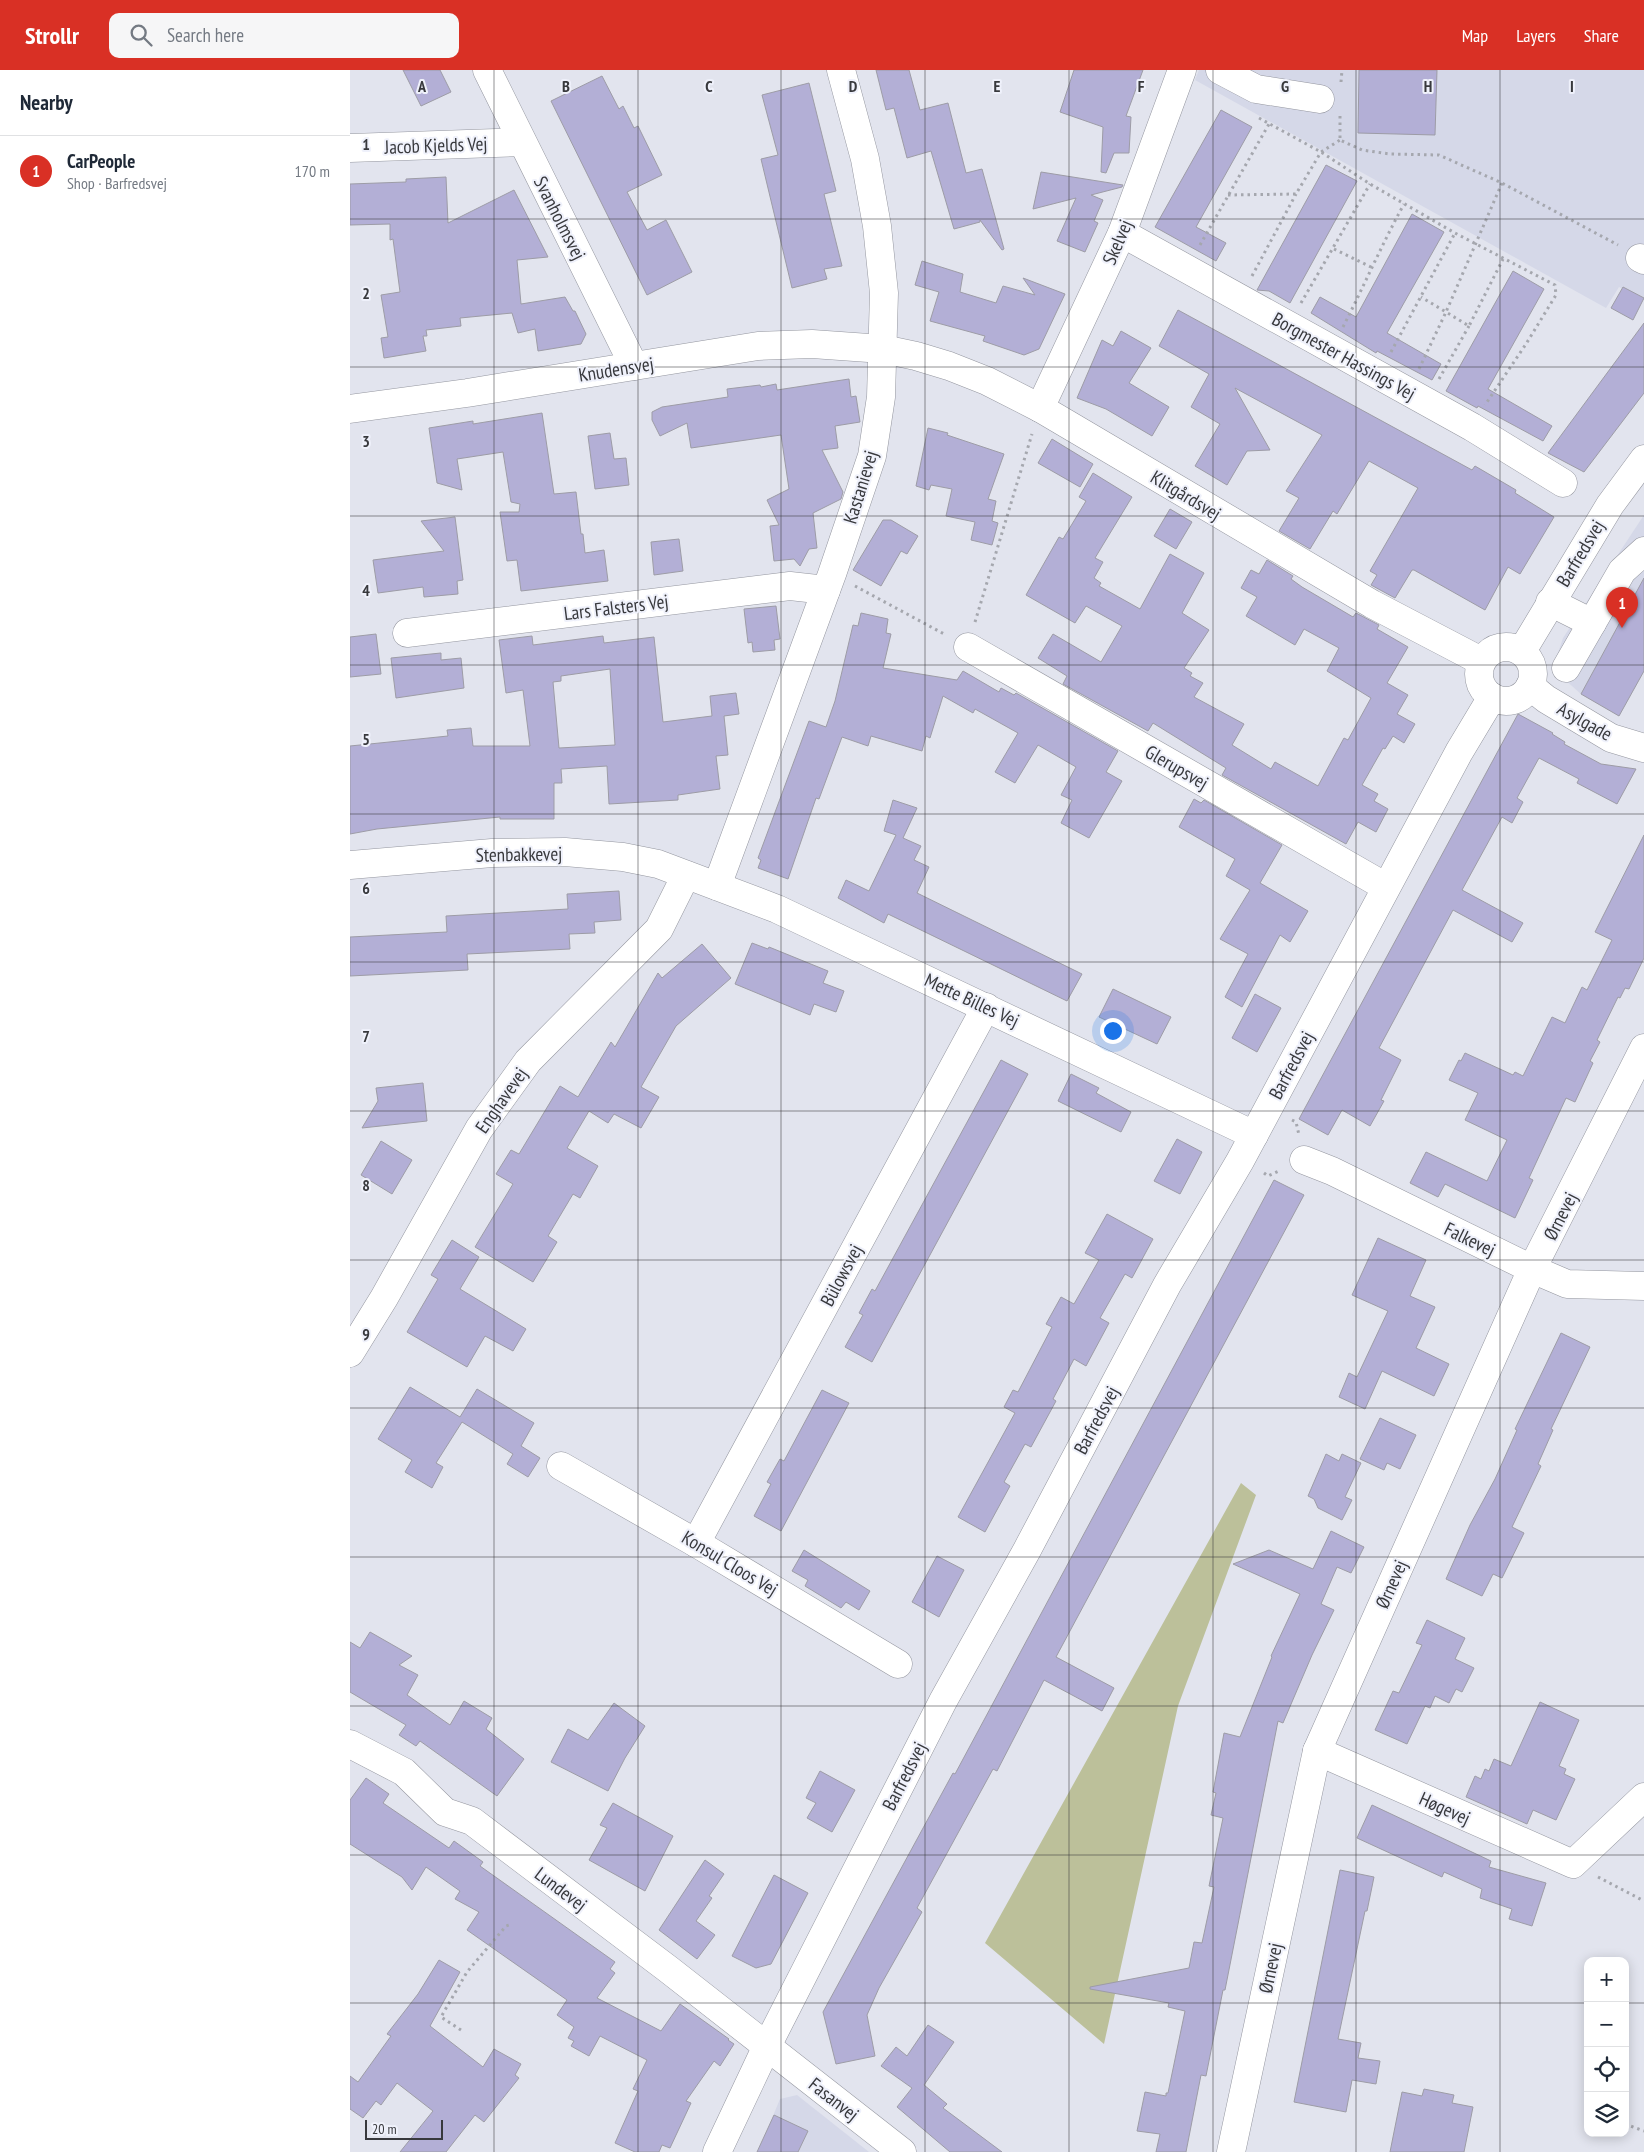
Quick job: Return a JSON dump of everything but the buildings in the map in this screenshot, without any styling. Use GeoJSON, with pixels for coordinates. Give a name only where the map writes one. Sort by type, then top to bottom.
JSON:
{"type":"FeatureCollection","features":[{"type":"Feature","properties":{"kind":"street","name":"Svanholmsvej"},"geometry":{"type":"LineString","coordinates":[[487,70],[634,366]]}},
{"type":"Feature","properties":{"kind":"street","name":"Kastanievej"},"geometry":{"type":"LineString","coordinates":[[717,886],[829,582],[872,456],[881,397],[884,293],[877,226],[865,159],[841,70]]}},
{"type":"Feature","properties":{"kind":"street","name":"Skelvej"},"geometry":{"type":"LineString","coordinates":[[1040,408],[1122,234],[1182,70]]}},
{"type":"Feature","properties":{"kind":"street"},"geometry":{"type":"LineString","coordinates":[[1220,70],[1256,89],[1334,98]]}},
{"type":"Feature","properties":{"kind":"street","name":"Jacob Kjelds Vej"},"geometry":{"type":"LineString","coordinates":[[350,148],[522,142]]}},
{"type":"Feature","properties":{"kind":"street","name":"Borgmester Hassings Vej"},"geometry":{"type":"LineString","coordinates":[[1122,234],[1472,427],[1563,483]]}},
{"type":"Feature","properties":{"kind":"street","name":"Knudensvej"},"geometry":{"type":"LineString","coordinates":[[350,409],[758,346],[812,344],[883,349]]}},
{"type":"Feature","properties":{"kind":"street","name":"Klitgårdsvej"},"geometry":{"type":"LineString","coordinates":[[883,349],[949,366],[987,381],[1040,408],[1372,604],[1481,661]]}},
{"type":"Feature","properties":{"kind":"street","name":"Barfredsvej"},"geometry":{"type":"LineString","coordinates":[[1522,652],[1550,602],[1610,505],[1644,459]]}},
{"type":"Feature","properties":{"kind":"street"},"geometry":{"type":"LineString","coordinates":[[1566,668],[1622,571],[1644,551]]}},
{"type":"Feature","properties":{"kind":"street","name":"Lars Falsters Vej"},"geometry":{"type":"LineString","coordinates":[[407,633],[829,582]]}},
{"type":"Feature","properties":{"kind":"street"},"geometry":{"type":"LineString","coordinates":[[1550,602],[1592,623]]}},
{"type":"Feature","properties":{"kind":"street"},"geometry":{"type":"LineString","coordinates":[[1504,646],[1513,647],[1522,652],[1531,663],[1533,671],[1530,686],[1518,698],[1500,700],[1492,697],[1480,685],[1478,677],[1481,661],[1495,648],[1504,646]]}},
{"type":"Feature","properties":{"kind":"street","name":"Glerupsvej"},"geometry":{"type":"LineString","coordinates":[[968,647],[1386,886]]}},
{"type":"Feature","properties":{"kind":"street","name":"Asylgade"},"geometry":{"type":"LineString","coordinates":[[1530,686],[1546,699],[1611,738],[1644,748]]}},
{"type":"Feature","properties":{"kind":"street","name":"Barfredsvej"},"geometry":{"type":"LineString","coordinates":[[717,2152],[767,2046],[943,1701],[1032,1541],[1167,1285],[1254,1134],[1386,886],[1459,752],[1492,697]]}},
{"type":"Feature","properties":{"kind":"street","name":"Stenbakkevej"},"geometry":{"type":"LineString","coordinates":[[350,865],[492,853],[564,852],[623,858],[658,864],[686,875]]}},
{"type":"Feature","properties":{"kind":"street","name":"Mette Billes Vej"},"geometry":{"type":"LineString","coordinates":[[686,875],[778,909],[1254,1134]]}},
{"type":"Feature","properties":{"kind":"street","name":"Enghavevej"},"geometry":{"type":"LineString","coordinates":[[350,1353],[384,1298],[479,1129],[528,1061],[659,930],[686,875]]}},
{"type":"Feature","properties":{"kind":"street","name":"Bülowsvej"},"geometry":{"type":"LineString","coordinates":[[696,1543],[986,1007]]}},
{"type":"Feature","properties":{"kind":"street","name":"Ørnevej"},"geometry":{"type":"LineString","coordinates":[[1231,2152],[1317,1751],[1532,1269],[1644,1048]]}},
{"type":"Feature","properties":{"kind":"street","name":"Falkevej"},"geometry":{"type":"LineString","coordinates":[[1304,1160],[1332,1171],[1532,1269],[1567,1284],[1644,1286]]}},
{"type":"Feature","properties":{"kind":"street","name":"Konsul Cloos Vej"},"geometry":{"type":"LineString","coordinates":[[561,1466],[696,1543],[898,1664]]}},
{"type":"Feature","properties":{"kind":"street","name":"Lundevej"},"geometry":{"type":"LineString","coordinates":[[350,1744],[404,1772],[445,1812],[472,1820],[767,2046]]}},
{"type":"Feature","properties":{"kind":"street","name":"Høgevej"},"geometry":{"type":"LineString","coordinates":[[1317,1751],[1573,1864]]}},
{"type":"Feature","properties":{"kind":"street"},"geometry":{"type":"LineString","coordinates":[[1573,1864],[1644,1797]]}},
{"type":"Feature","properties":{"kind":"street","name":"Fasanvej"},"geometry":{"type":"LineString","coordinates":[[767,2046],[902,2152]]}},
{"type":"Feature","properties":{"kind":"path"},"geometry":{"type":"LineString","coordinates":[[1340,140],[1334,98],[1342,70]]}},
{"type":"Feature","properties":{"kind":"path"},"geometry":{"type":"LineString","coordinates":[[1253,115],[1321,152],[1370,184],[1455,234],[1555,285],[1556,295],[1472,427]]}},
{"type":"Feature","properties":{"kind":"path"},"geometry":{"type":"LineString","coordinates":[[1187,269],[1269,124]]}},
{"type":"Feature","properties":{"kind":"path"},"geometry":{"type":"LineString","coordinates":[[1240,299],[1296,194],[1321,152],[1340,140]]}},
{"type":"Feature","properties":{"kind":"path"},"geometry":{"type":"LineString","coordinates":[[1340,140],[1362,150],[1390,154],[1439,155],[1502,183],[1642,259]]}},
{"type":"Feature","properties":{"kind":"path"},"geometry":{"type":"LineString","coordinates":[[1417,396],[1446,312],[1502,183]]}},
{"type":"Feature","properties":{"kind":"path"},"geometry":{"type":"LineString","coordinates":[[1287,325],[1334,249],[1370,184]]}},
{"type":"Feature","properties":{"kind":"path"},"geometry":{"type":"LineString","coordinates":[[1228,195],[1296,194]]}},
{"type":"Feature","properties":{"kind":"path"},"geometry":{"type":"LineString","coordinates":[[1332,349],[1404,204]]}},
{"type":"Feature","properties":{"kind":"path"},"geometry":{"type":"LineString","coordinates":[[1378,375],[1455,234]]}},
{"type":"Feature","properties":{"kind":"path"},"geometry":{"type":"LineString","coordinates":[[1334,249],[1372,267]]}},
{"type":"Feature","properties":{"kind":"path"},"geometry":{"type":"LineString","coordinates":[[1417,396],[1469,326],[1504,259]]}},
{"type":"Feature","properties":{"kind":"path"},"geometry":{"type":"LineString","coordinates":[[1421,297],[1469,326]]}},
{"type":"Feature","properties":{"kind":"path"},"geometry":{"type":"LineString","coordinates":[[829,582],[968,647],[1040,408]]}},
{"type":"Feature","properties":{"kind":"path"},"geometry":{"type":"LineString","coordinates":[[1573,1864],[1644,1901]]}},
{"type":"Feature","properties":{"kind":"path"},"geometry":{"type":"LineString","coordinates":[[461,2030],[441,2017],[467,1972],[506,1926],[512,1924]]}},
{"type":"Feature","properties":{"kind":"path"},"geometry":{"type":"LineString","coordinates":[[1629,2125],[1644,2131]]}},
{"type":"Feature","properties":{"kind":"shaded area"},"geometry":{"type":"Polygon","coordinates":[[[1199,70],[1644,70],[1644,300],[1619,287],[1606,308],[1195,80],[1199,70]]]}},
{"type":"Feature","properties":{"kind":"shaded area"},"geometry":{"type":"Polygon","coordinates":[[[1644,515],[1644,671],[1619,716],[1581,694],[1563,678],[1557,656],[1563,638],[1644,515]]]}},
{"type":"Feature","properties":{"kind":"shaded area"},"geometry":{"type":"Polygon","coordinates":[[[797,2095],[869,2152],[758,2152],[780,2099],[797,2095]]]}},
{"type":"Feature","properties":{"kind":"green space"},"geometry":{"type":"Polygon","coordinates":[[[1241,1483],[1256,1495],[1178,1706],[1104,2044],[985,1943],[1241,1483]]]}},
{"type":"Feature","properties":{"kind":"place","name":"CarPeople"},"geometry":{"type":"Point","coordinates":[1622,628]}}]}
